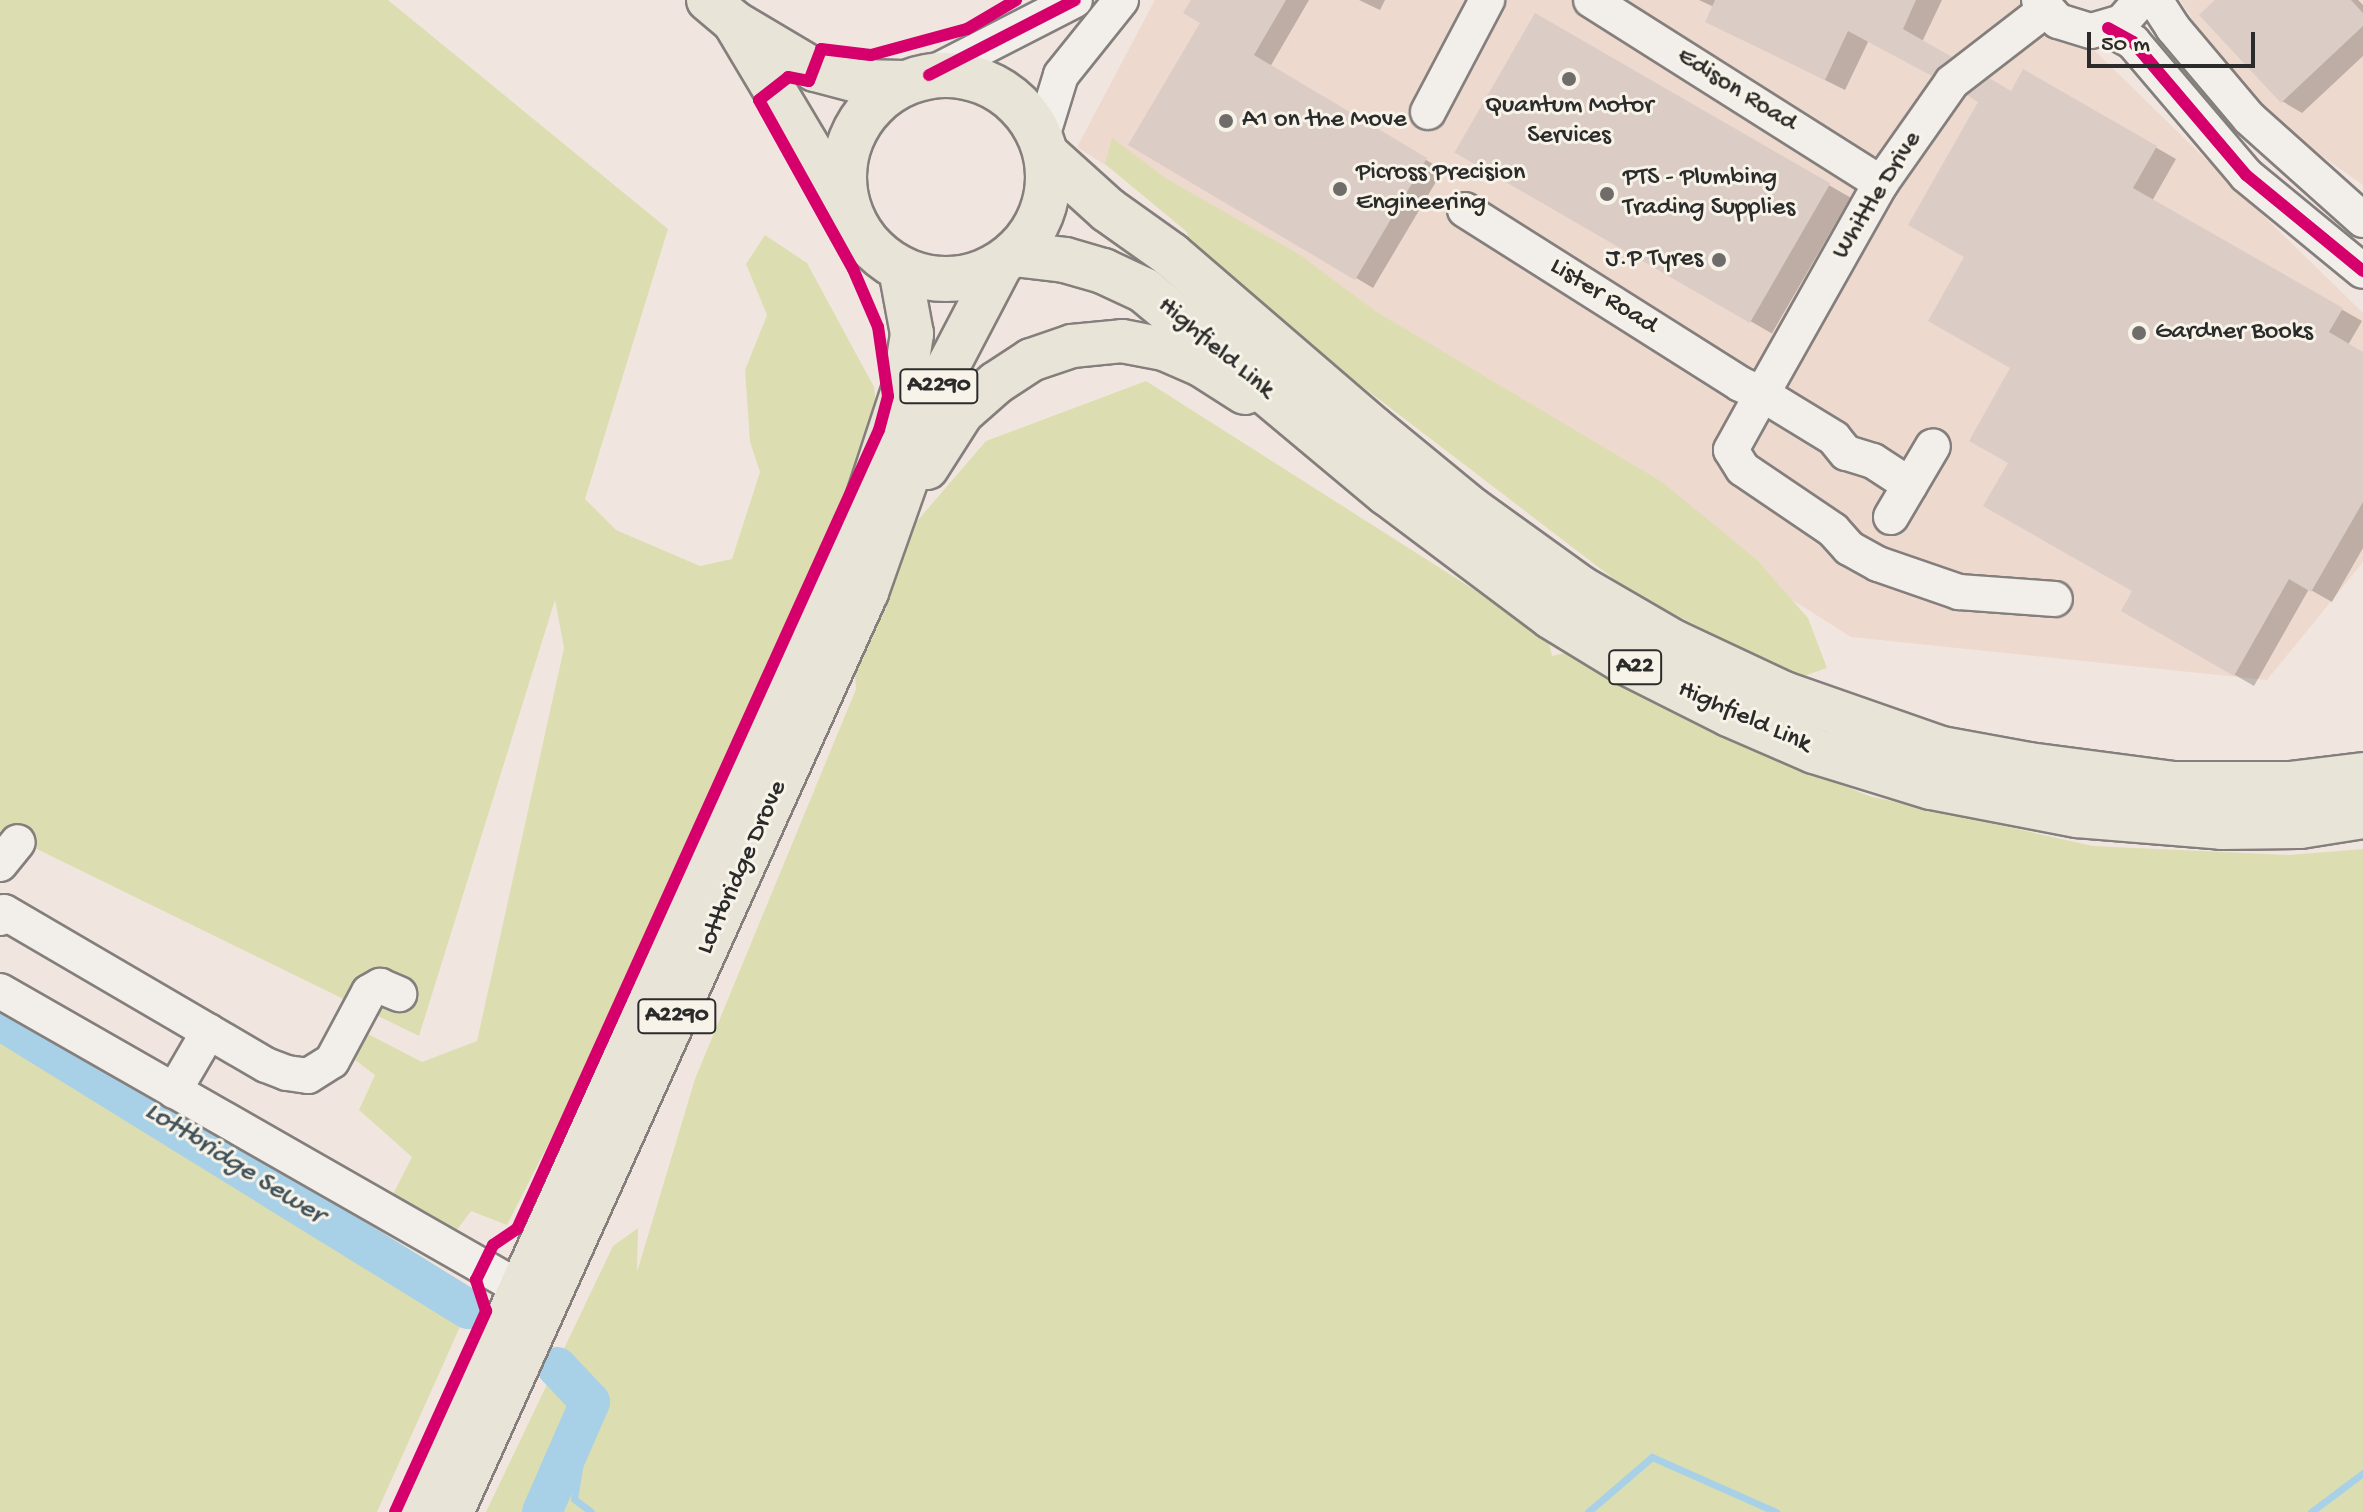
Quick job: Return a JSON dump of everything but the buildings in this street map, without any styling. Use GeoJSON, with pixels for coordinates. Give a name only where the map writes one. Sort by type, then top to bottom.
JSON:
{"type":"FeatureCollection","features":[{"type":"Feature","properties":{"kind":"highway"},"geometry":{"type":"LineString","coordinates":[[957,75],[984,81],[1008,95],[1028,115],[1043,147],[1048,180],[1044,206],[1034,230],[1008,259],[978,275],[952,280],[925,278],[900,269],[872,247],[851,218],[844,192],[844,165],[850,139],[863,115],[882,96],[917,79],[957,75]]}},
{"type":"Feature","properties":{"kind":"highway","name":"Highfield Link"},"geometry":{"type":"LineString","coordinates":[[1043,147],[1108,210],[1171,255],[1472,510],[1580,588],[1675,643],[1784,694],[1941,749],[2029,765],[2174,784],[2290,784],[2363,775]]}},
{"type":"Feature","properties":{"kind":"highway","name":"Highfield Link"},"geometry":{"type":"LineString","coordinates":[[1008,259],[1065,260],[1103,271],[1144,290],[1315,433],[1552,617],[1624,661],[1729,714],[1814,751],[1931,787],[2077,815],[2222,827],[2300,826],[2363,816]]}},
{"type":"Feature","properties":{"kind":"main road"},"geometry":{"type":"LineString","coordinates":[[721,11],[815,70],[857,81],[917,79]]}},
{"type":"Feature","properties":{"kind":"main road"},"geometry":{"type":"LineString","coordinates":[[721,11],[851,218]]}},
{"type":"Feature","properties":{"kind":"main road","name":"Lottbridge Drove"},"geometry":{"type":"LineString","coordinates":[[452,1512],[786,775],[896,517],[925,421],[944,374],[1008,259]]}},
{"type":"Feature","properties":{"kind":"main road","name":"Lottbridge Drove"},"geometry":{"type":"LineString","coordinates":[[420,1512],[518,1287],[844,569],[904,386],[912,334],[900,269]]}},
{"type":"Feature","properties":{"kind":"main road"},"geometry":{"type":"LineString","coordinates":[[896,517],[962,413],[996,383],[1031,360],[1072,346],[1122,341],[1164,349],[1201,365],[1315,433]]}},
{"type":"Feature","properties":{"kind":"street"},"geometry":{"type":"LineString","coordinates":[[917,79],[1075,0]]}},
{"type":"Feature","properties":{"kind":"street"},"geometry":{"type":"LineString","coordinates":[[1043,147],[1061,75],[1121,0]]}},
{"type":"Feature","properties":{"kind":"street"},"geometry":{"type":"LineString","coordinates":[[1428,112],[1487,0]]}},
{"type":"Feature","properties":{"kind":"street","name":"Edison Road"},"geometry":{"type":"LineString","coordinates":[[1591,0],[1881,183]]}},
{"type":"Feature","properties":{"kind":"street"},"geometry":{"type":"LineString","coordinates":[[2042,5],[2074,29],[2108,28],[2122,22],[2141,0]]}},
{"type":"Feature","properties":{"kind":"street"},"geometry":{"type":"LineString","coordinates":[[2155,0],[2173,28],[2249,118],[2363,220]]}},
{"type":"Feature","properties":{"kind":"street","name":"Whittle Drive"},"geometry":{"type":"LineString","coordinates":[[2042,5],[1952,82],[1881,183],[1751,389],[1731,450],[1743,469],[1833,530],[1857,535],[1883,551],[1910,577],[1959,592],[2055,599]]}},
{"type":"Feature","properties":{"kind":"street"},"geometry":{"type":"LineString","coordinates":[[2108,28],[2133,42],[2246,175],[2363,271]]}},
{"type":"Feature","properties":{"kind":"street","name":"Lister Road"},"geometry":{"type":"LineString","coordinates":[[1465,210],[1834,438],[1846,453],[1873,461],[1910,485]]}},
{"type":"Feature","properties":{"kind":"street"},"geometry":{"type":"LineString","coordinates":[[1891,517],[1933,446]]}},
{"type":"Feature","properties":{"kind":"street"},"geometry":{"type":"LineString","coordinates":[[1,913],[266,1065],[308,1076],[332,1061],[369,992],[380,986],[399,994]]}},
{"type":"Feature","properties":{"kind":"street"},"geometry":{"type":"LineString","coordinates":[[0,991],[518,1287]]}},
{"type":"Feature","properties":{"kind":"street"},"geometry":{"type":"LineString","coordinates":[[174,1091],[209,1031]]}},
{"type":"Feature","properties":{"kind":"shaded area"},"geometry":{"type":"Polygon","coordinates":[[[1155,0],[2043,0],[2363,313],[2363,562],[2267,680],[1851,637],[1077,147],[1155,0]]]}},
{"type":"Feature","properties":{"kind":"shaded area"},"geometry":{"type":"Polygon","coordinates":[[[2180,0],[2363,0],[2363,185],[2246,102],[2180,0]]]}},
{"type":"Feature","properties":{"kind":"green space"},"geometry":{"type":"Polygon","coordinates":[[[0,0],[388,0],[668,229],[585,499],[616,530],[700,566],[732,559],[760,472],[750,442],[745,370],[767,315],[746,264],[765,235],[807,263],[874,387],[879,430],[609,1025],[507,1225],[471,1211],[457,1230],[387,1206],[412,1157],[359,1110],[375,1075],[355,1060],[368,1034],[422,1062],[477,1041],[564,648],[555,600],[419,1036],[0,831],[0,0]]]}},
{"type":"Feature","properties":{"kind":"green space"},"geometry":{"type":"Polygon","coordinates":[[[1112,138],[1167,179],[1300,255],[1375,311],[1662,482],[1757,560],[1808,618],[1827,668],[1798,678],[1631,592],[1193,257],[1187,232],[1105,164],[1112,138]]]}},
{"type":"Feature","properties":{"kind":"green space"},"geometry":{"type":"Polygon","coordinates":[[[1146,381],[1547,636],[1552,656],[1569,652],[1698,726],[1869,796],[2093,846],[2289,855],[2363,849],[2363,1512],[486,1512],[613,1246],[638,1228],[637,1272],[695,1079],[856,689],[854,663],[912,527],[986,441],[1146,381]]]}},
{"type":"Feature","properties":{"kind":"green space"},"geometry":{"type":"Polygon","coordinates":[[[0,1020],[468,1309],[377,1512],[0,1512],[0,1020]]]}},
{"type":"Feature","properties":{"kind":"waterway","name":"Lottbridge Sewer"},"geometry":{"type":"LineString","coordinates":[[0,1020],[468,1309]]}},
{"type":"Feature","properties":{"kind":"waterway"},"geometry":{"type":"LineString","coordinates":[[542,1512],[590,1402],[557,1367]]}},
{"type":"Feature","properties":{"kind":"waterway"},"geometry":{"type":"LineString","coordinates":[[590,1402],[574,1499],[591,1512]]}},
{"type":"Feature","properties":{"kind":"waterway"},"geometry":{"type":"LineString","coordinates":[[1588,1512],[1652,1457],[1776,1512]]}},
{"type":"Feature","properties":{"kind":"waterway"},"geometry":{"type":"LineString","coordinates":[[2311,1512],[2363,1473]]}},
{"type":"Feature","properties":{"kind":"cycle path"},"geometry":{"type":"LineString","coordinates":[[395,1512],[486,1311],[476,1280],[493,1245],[517,1229],[879,430],[888,396],[878,327],[853,269],[759,100],[788,77],[809,81],[821,49],[871,55],[967,29],[1016,0]]}},
{"type":"Feature","properties":{"kind":"cycle path"},"geometry":{"type":"LineString","coordinates":[[929,75],[1075,0]]}},
{"type":"Feature","properties":{"kind":"cycle path"},"geometry":{"type":"LineString","coordinates":[[2108,28],[2133,42],[2246,175],[2363,271]]}},
{"type":"Feature","properties":{"kind":"place","name":"Quantum Motor Services"},"geometry":{"type":"Point","coordinates":[1569,79]}},
{"type":"Feature","properties":{"kind":"place","name":"A1 on the Move"},"geometry":{"type":"Point","coordinates":[1226,121]}},
{"type":"Feature","properties":{"kind":"place","name":"Picross Precision Engineering"},"geometry":{"type":"Point","coordinates":[1340,189]}},
{"type":"Feature","properties":{"kind":"place","name":"PTS - Plumbing Trading Supplies"},"geometry":{"type":"Point","coordinates":[1607,194]}},
{"type":"Feature","properties":{"kind":"place","name":"J.P Tyres"},"geometry":{"type":"Point","coordinates":[1719,260]}},
{"type":"Feature","properties":{"kind":"place","name":"Gardner Books"},"geometry":{"type":"Point","coordinates":[2139,333]}}]}
